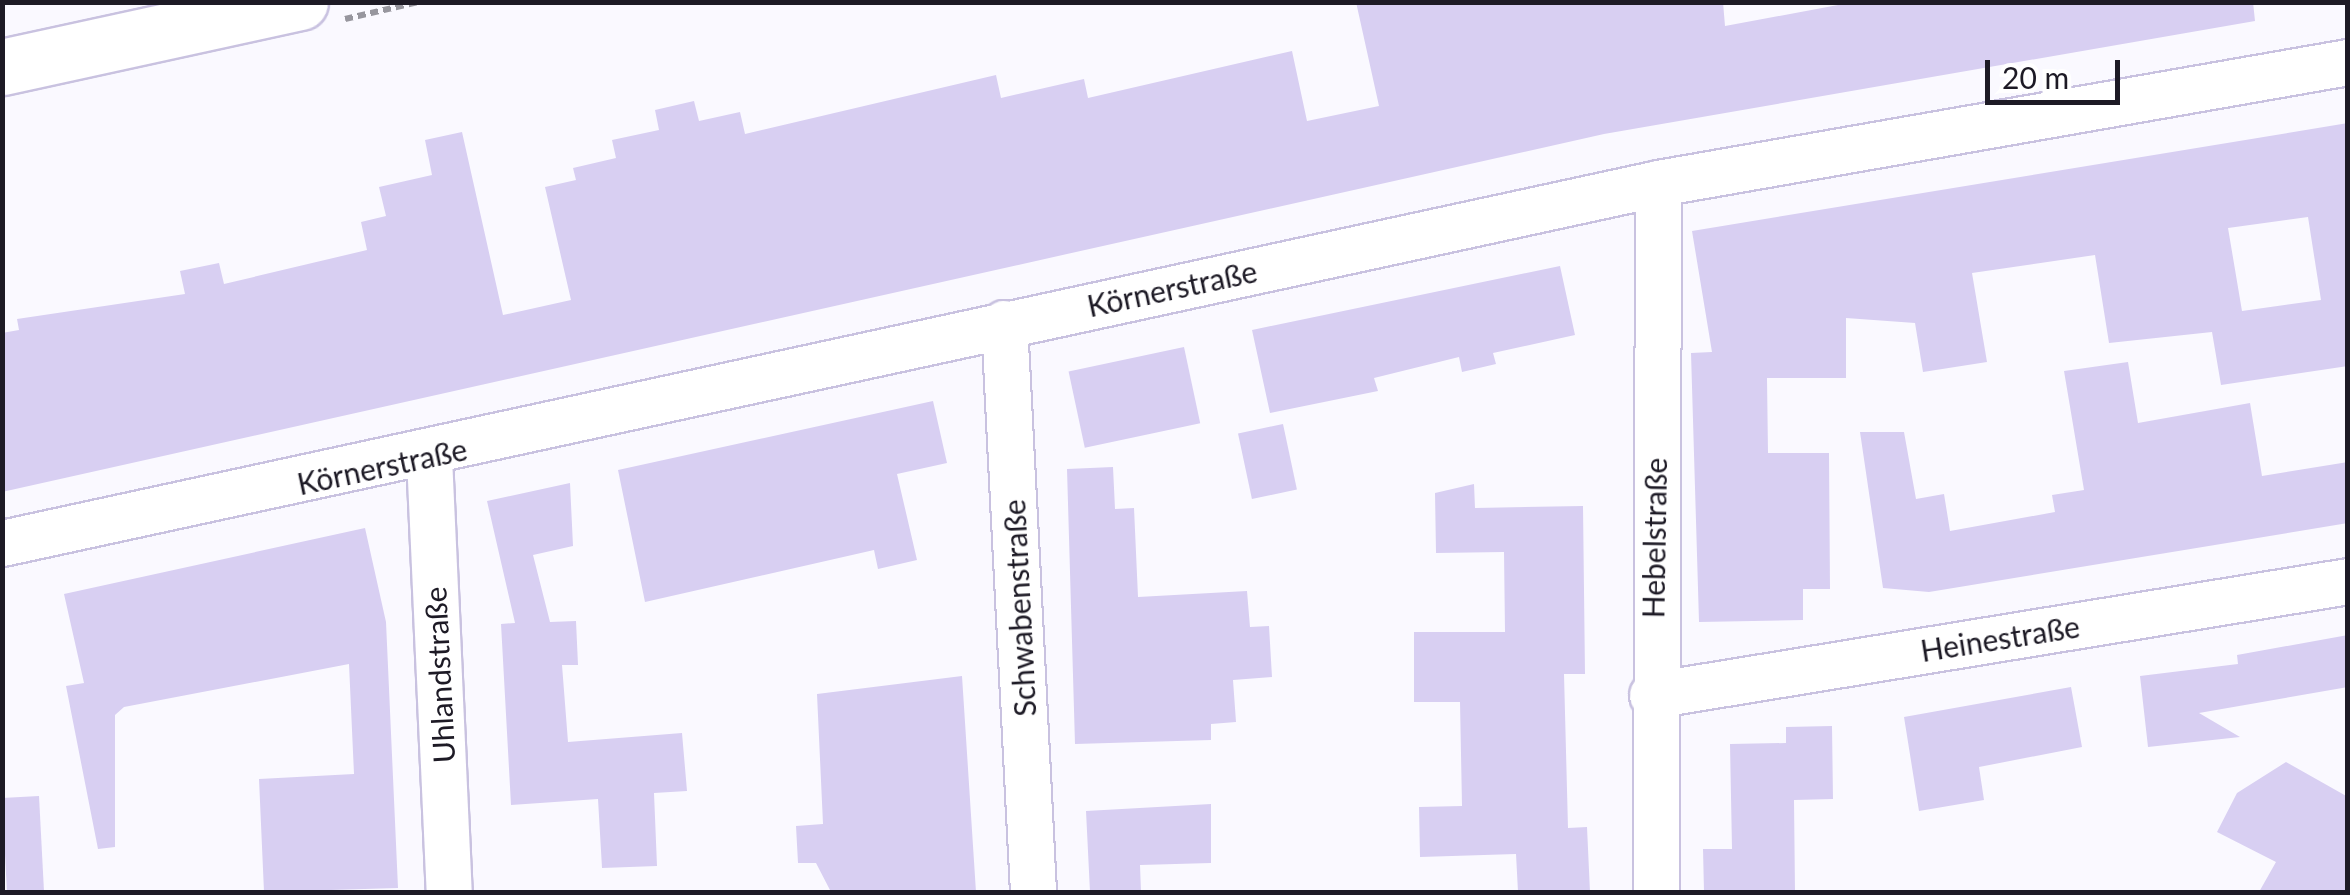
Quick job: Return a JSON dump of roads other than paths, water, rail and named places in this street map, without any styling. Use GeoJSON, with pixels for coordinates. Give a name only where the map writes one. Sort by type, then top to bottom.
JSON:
{"type":"FeatureCollection","features":[{"type":"Feature","properties":{"kind":"street"},"geometry":{"type":"LineString","coordinates":[[2,67],[300,2]]}},
{"type":"Feature","properties":{"kind":"street","name":"Körnerstraße"},"geometry":{"type":"LineString","coordinates":[[2,543],[429,458],[1004,324],[1658,183],[2348,62]]}},
{"type":"Feature","properties":{"kind":"street","name":"Hebelstraße"},"geometry":{"type":"LineString","coordinates":[[1656,892],[1652,696],[1658,183]]}},
{"type":"Feature","properties":{"kind":"street","name":"Schwabenstraße"},"geometry":{"type":"LineString","coordinates":[[1004,324],[1033,892]]}},
{"type":"Feature","properties":{"kind":"street","name":"Uhlandstraße"},"geometry":{"type":"LineString","coordinates":[[429,458],[449,892]]}},
{"type":"Feature","properties":{"kind":"street","name":"Heinestraße"},"geometry":{"type":"LineString","coordinates":[[1652,696],[2348,580]]}}]}
